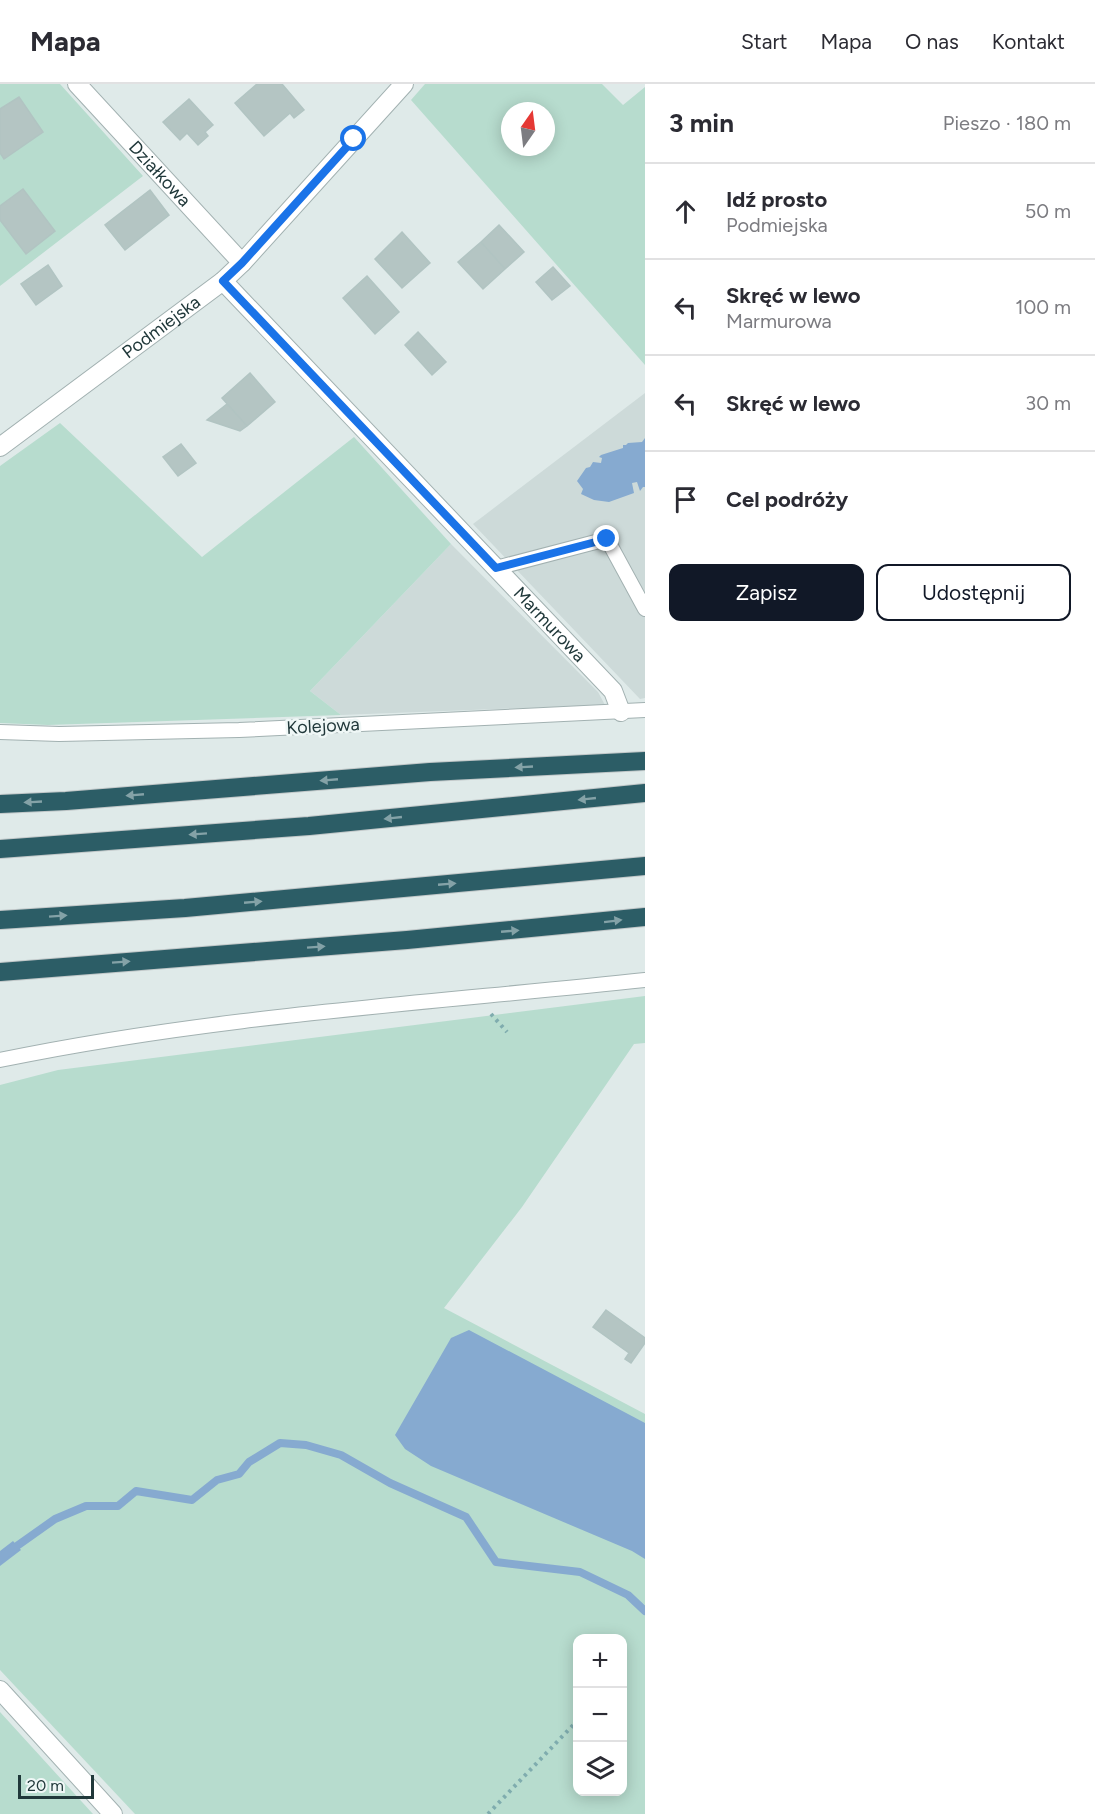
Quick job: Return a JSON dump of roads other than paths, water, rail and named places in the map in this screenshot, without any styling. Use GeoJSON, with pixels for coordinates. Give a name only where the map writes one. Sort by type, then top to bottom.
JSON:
{"type":"FeatureCollection","features":[{"type":"Feature","properties":{"kind":"highway"},"geometry":{"type":"LineString","coordinates":[[0,804],[66,801],[430,772],[645,760]]}},
{"type":"Feature","properties":{"kind":"highway"},"geometry":{"type":"LineString","coordinates":[[0,849],[309,826],[645,793]]}},
{"type":"Feature","properties":{"kind":"highway"},"geometry":{"type":"LineString","coordinates":[[0,920],[185,908],[645,866]]}},
{"type":"Feature","properties":{"kind":"highway"},"geometry":{"type":"LineString","coordinates":[[0,972],[407,940],[645,917]]}},
{"type":"Feature","properties":{"kind":"street","name":"Działkowa"},"geometry":{"type":"LineString","coordinates":[[77,84],[242,263]]}},
{"type":"Feature","properties":{"kind":"street","name":"Podmiejska"},"geometry":{"type":"LineString","coordinates":[[0,447],[223,281],[242,263],[404,84]]}},
{"type":"Feature","properties":{"kind":"street","name":"Marmurowa"},"geometry":{"type":"LineString","coordinates":[[223,281],[613,691],[621,712]]}},
{"type":"Feature","properties":{"kind":"street"},"geometry":{"type":"LineString","coordinates":[[0,1690],[113,1814]]}},
{"type":"Feature","properties":{"kind":"lane"},"geometry":{"type":"LineString","coordinates":[[496,568],[607,539],[645,609]]}},
{"type":"Feature","properties":{"kind":"lane","name":"Kolejowa"},"geometry":{"type":"LineString","coordinates":[[0,732],[59,734],[239,730],[645,710]]}},
{"type":"Feature","properties":{"kind":"lane"},"geometry":{"type":"LineString","coordinates":[[0,1060],[50,1049],[224,1022],[645,980]]}},
{"type":"Feature","properties":{"kind":"water"},"geometry":{"type":"Polygon","coordinates":[[[645,438],[645,487],[640,491],[637,482],[632,483],[634,493],[609,502],[594,500],[581,494],[583,489],[577,481],[586,468],[590,467],[593,462],[601,463],[602,458],[599,457],[601,455],[623,448],[623,445],[628,443],[642,442],[645,438]]]}},
{"type":"Feature","properties":{"kind":"water"},"geometry":{"type":"Polygon","coordinates":[[[469,1330],[645,1423],[645,1559],[632,1551],[431,1466],[405,1449],[395,1435],[451,1338],[469,1330]]]}},
{"type":"Feature","properties":{"kind":"water"},"geometry":{"type":"Polygon","coordinates":[[[13,1541],[21,1550],[0,1566],[0,1551],[13,1541]]]}},
{"type":"Feature","properties":{"kind":"waterway"},"geometry":{"type":"LineString","coordinates":[[0,1558],[55,1519],[86,1506],[118,1506],[136,1491],[192,1500],[217,1480],[239,1474],[249,1462],[280,1443],[306,1445],[341,1455],[390,1483],[466,1517],[496,1562],[580,1572],[628,1595],[645,1611]]}}]}
